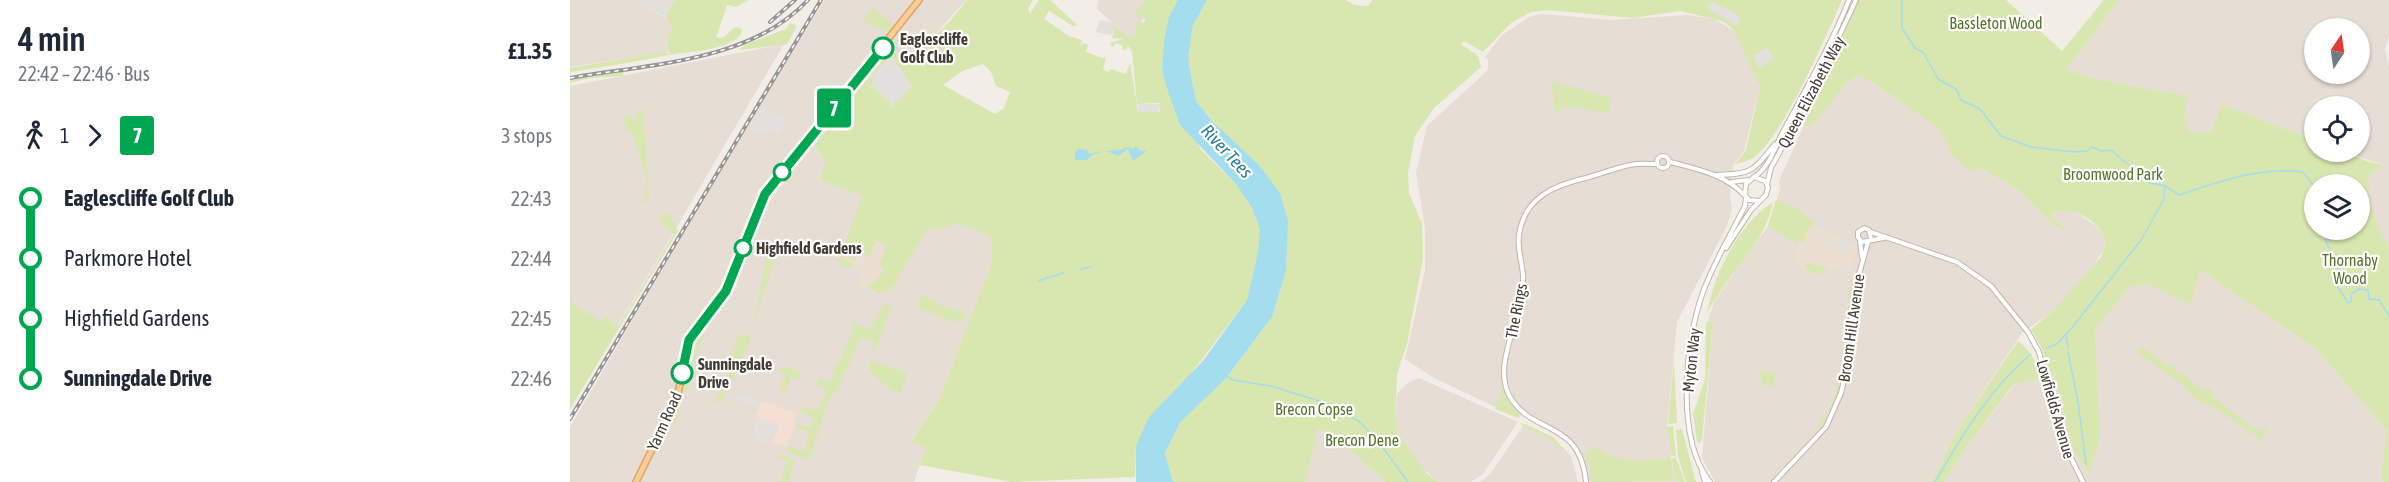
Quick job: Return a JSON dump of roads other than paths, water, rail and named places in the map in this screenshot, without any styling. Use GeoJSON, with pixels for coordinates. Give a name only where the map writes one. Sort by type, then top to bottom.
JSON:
{"type":"FeatureCollection","features":[{"type":"Feature","properties":{"kind":"main road","name":"Yarm Road"},"geometry":{"type":"LineString","coordinates":[[636,482],[677,398],[689,340],[726,291],[765,194],[919,0]]}},
{"type":"Feature","properties":{"kind":"street","name":"Queen Elizabeth Way"},"geometry":{"type":"LineString","coordinates":[[1754,177],[1764,169],[1819,67],[1849,0]]}},
{"type":"Feature","properties":{"kind":"street","name":"Queen Elizabeth Way"},"geometry":{"type":"LineString","coordinates":[[1767,184],[1771,168],[1824,69],[1856,0]]}},
{"type":"Feature","properties":{"kind":"street"},"geometry":{"type":"LineString","coordinates":[[1716,175],[1736,176],[1747,173],[1757,166],[1778,141]]}},
{"type":"Feature","properties":{"kind":"street","name":"The Rings"},"geometry":{"type":"LineString","coordinates":[[1657,164],[1659,158],[1663,156],[1670,162],[1716,175],[1731,183],[1745,196]]}},
{"type":"Feature","properties":{"kind":"street","name":"The Rings"},"geometry":{"type":"LineString","coordinates":[[1586,482],[1583,463],[1573,444],[1559,431],[1527,416],[1512,400],[1506,385],[1504,366],[1523,284],[1519,234],[1533,204],[1560,183],[1632,164],[1657,164],[1665,168],[1670,162]]}},
{"type":"Feature","properties":{"kind":"street"},"geometry":{"type":"LineString","coordinates":[[1731,183],[1754,177],[1761,178],[1767,184],[1766,195],[1759,201],[1752,201],[1745,196],[1744,188],[1749,180]]}},
{"type":"Feature","properties":{"kind":"street","name":"Myton Way"},"geometry":{"type":"LineString","coordinates":[[1708,481],[1690,442],[1687,419],[1692,336],[1704,291],[1745,206],[1745,196]]}},
{"type":"Feature","properties":{"kind":"street","name":"Myton Way"},"geometry":{"type":"LineString","coordinates":[[1722,251],[1759,201]]}},
{"type":"Feature","properties":{"kind":"street"},"geometry":{"type":"LineString","coordinates":[[1861,229],[1871,232],[1869,240],[1860,241],[1858,235],[1861,229]]}},
{"type":"Feature","properties":{"kind":"street","name":"Lowfields Avenue"},"geometry":{"type":"LineString","coordinates":[[1871,232],[1910,244],[1962,265],[1983,278],[1999,295],[2028,332],[2039,352],[2061,440],[2083,482]]}},
{"type":"Feature","properties":{"kind":"street","name":"Lowfields Avenue"},"geometry":{"type":"LineString","coordinates":[[1869,240],[1885,237]]}},
{"type":"Feature","properties":{"kind":"street","name":"Broom Hill Avenue"},"geometry":{"type":"LineString","coordinates":[[1774,482],[1826,427],[1841,393],[1846,372],[1854,292],[1869,240]]}},
{"type":"Feature","properties":{"kind":"street","name":"Broom Hill Avenue"},"geometry":{"type":"LineString","coordinates":[[1860,241],[1862,258]]}},
{"type":"Feature","properties":{"kind":"water","name":"River Tees"},"geometry":{"type":"Polygon","coordinates":[[[1178,0],[1207,0],[1193,25],[1188,59],[1196,101],[1211,120],[1259,165],[1280,193],[1288,221],[1286,271],[1272,317],[1227,377],[1180,423],[1165,453],[1173,482],[1136,482],[1136,446],[1149,417],[1203,361],[1247,300],[1258,252],[1260,230],[1252,208],[1236,184],[1180,125],[1162,70],[1164,41],[1169,17],[1178,0]]]}},
{"type":"Feature","properties":{"kind":"water"},"geometry":{"type":"Polygon","coordinates":[[[1136,146],[1139,150],[1146,151],[1133,161],[1128,149],[1118,156],[1107,151],[1128,147],[1133,149],[1136,146]]]}},
{"type":"Feature","properties":{"kind":"water"},"geometry":{"type":"Polygon","coordinates":[[[1079,149],[1087,150],[1089,154],[1106,151],[1093,154],[1087,160],[1075,160],[1075,152],[1079,149]]]}},
{"type":"Feature","properties":{"kind":"waterway"},"geometry":{"type":"LineString","coordinates":[[1902,0],[1902,28],[1915,48],[1923,52],[1938,79],[1956,89],[1961,100],[1980,109],[2001,136],[2031,147],[2074,152],[2087,151],[2092,147],[2101,151],[2111,150],[2150,183],[2165,186],[2179,195],[2256,173],[2288,171],[2305,174]]}},
{"type":"Feature","properties":{"kind":"waterway"},"geometry":{"type":"LineString","coordinates":[[2046,348],[2057,344],[2071,329],[2141,240],[2164,199],[2165,186]]}},
{"type":"Feature","properties":{"kind":"waterway"},"geometry":{"type":"LineString","coordinates":[[2325,240],[2340,273],[2333,279],[2348,303],[2351,302],[2351,294],[2359,289],[2368,290],[2369,299],[2379,300],[2389,316]]}},
{"type":"Feature","properties":{"kind":"waterway"},"geometry":{"type":"LineString","coordinates":[[1081,269],[1091,267]]}},
{"type":"Feature","properties":{"kind":"waterway"},"geometry":{"type":"LineString","coordinates":[[1038,281],[1063,273]]}},
{"type":"Feature","properties":{"kind":"waterway"},"geometry":{"type":"LineString","coordinates":[[2066,334],[2068,348]]}},
{"type":"Feature","properties":{"kind":"waterway"},"geometry":{"type":"LineString","coordinates":[[2068,352],[2078,402],[2086,464]]}},
{"type":"Feature","properties":{"kind":"waterway"},"geometry":{"type":"LineString","coordinates":[[1935,482],[1966,430],[1990,397],[2016,367],[2031,354]]}},
{"type":"Feature","properties":{"kind":"waterway"},"geometry":{"type":"LineString","coordinates":[[1226,376],[1233,380],[1271,386],[1329,404],[1360,422],[1378,441],[1408,482]]}},
{"type":"Feature","properties":{"kind":"railway"},"geometry":{"type":"LineString","coordinates":[[770,22],[795,0]]}},
{"type":"Feature","properties":{"kind":"railway"},"geometry":{"type":"LineString","coordinates":[[570,78],[665,64],[728,48],[758,36],[785,21],[808,0]]}},
{"type":"Feature","properties":{"kind":"railway"},"geometry":{"type":"LineString","coordinates":[[570,419],[821,0]]}},
{"type":"Feature","properties":{"kind":"place","name":"Eaglescliffe Golf Club"},"geometry":{"type":"Point","coordinates":[883,48]}},
{"type":"Feature","properties":{"kind":"place","name":"Highfield Gardens"},"geometry":{"type":"Point","coordinates":[743,248]}},
{"type":"Feature","properties":{"kind":"place","name":"Sunningdale Drive"},"geometry":{"type":"Point","coordinates":[682,373]}},
{"type":"Feature","properties":{"kind":"park label","name":"Bassleton Wood"},"geometry":{"type":"Point","coordinates":[1996,23]}},
{"type":"Feature","properties":{"kind":"park label","name":"Broomwood Park"},"geometry":{"type":"Point","coordinates":[2113,174]}},
{"type":"Feature","properties":{"kind":"park label","name":"Thornaby Wood"},"geometry":{"type":"Point","coordinates":[2350,269]}},
{"type":"Feature","properties":{"kind":"park label","name":"Brecon Copse"},"geometry":{"type":"Point","coordinates":[1314,409]}},
{"type":"Feature","properties":{"kind":"park label","name":"Brecon Dene"},"geometry":{"type":"Point","coordinates":[1362,440]}}]}
